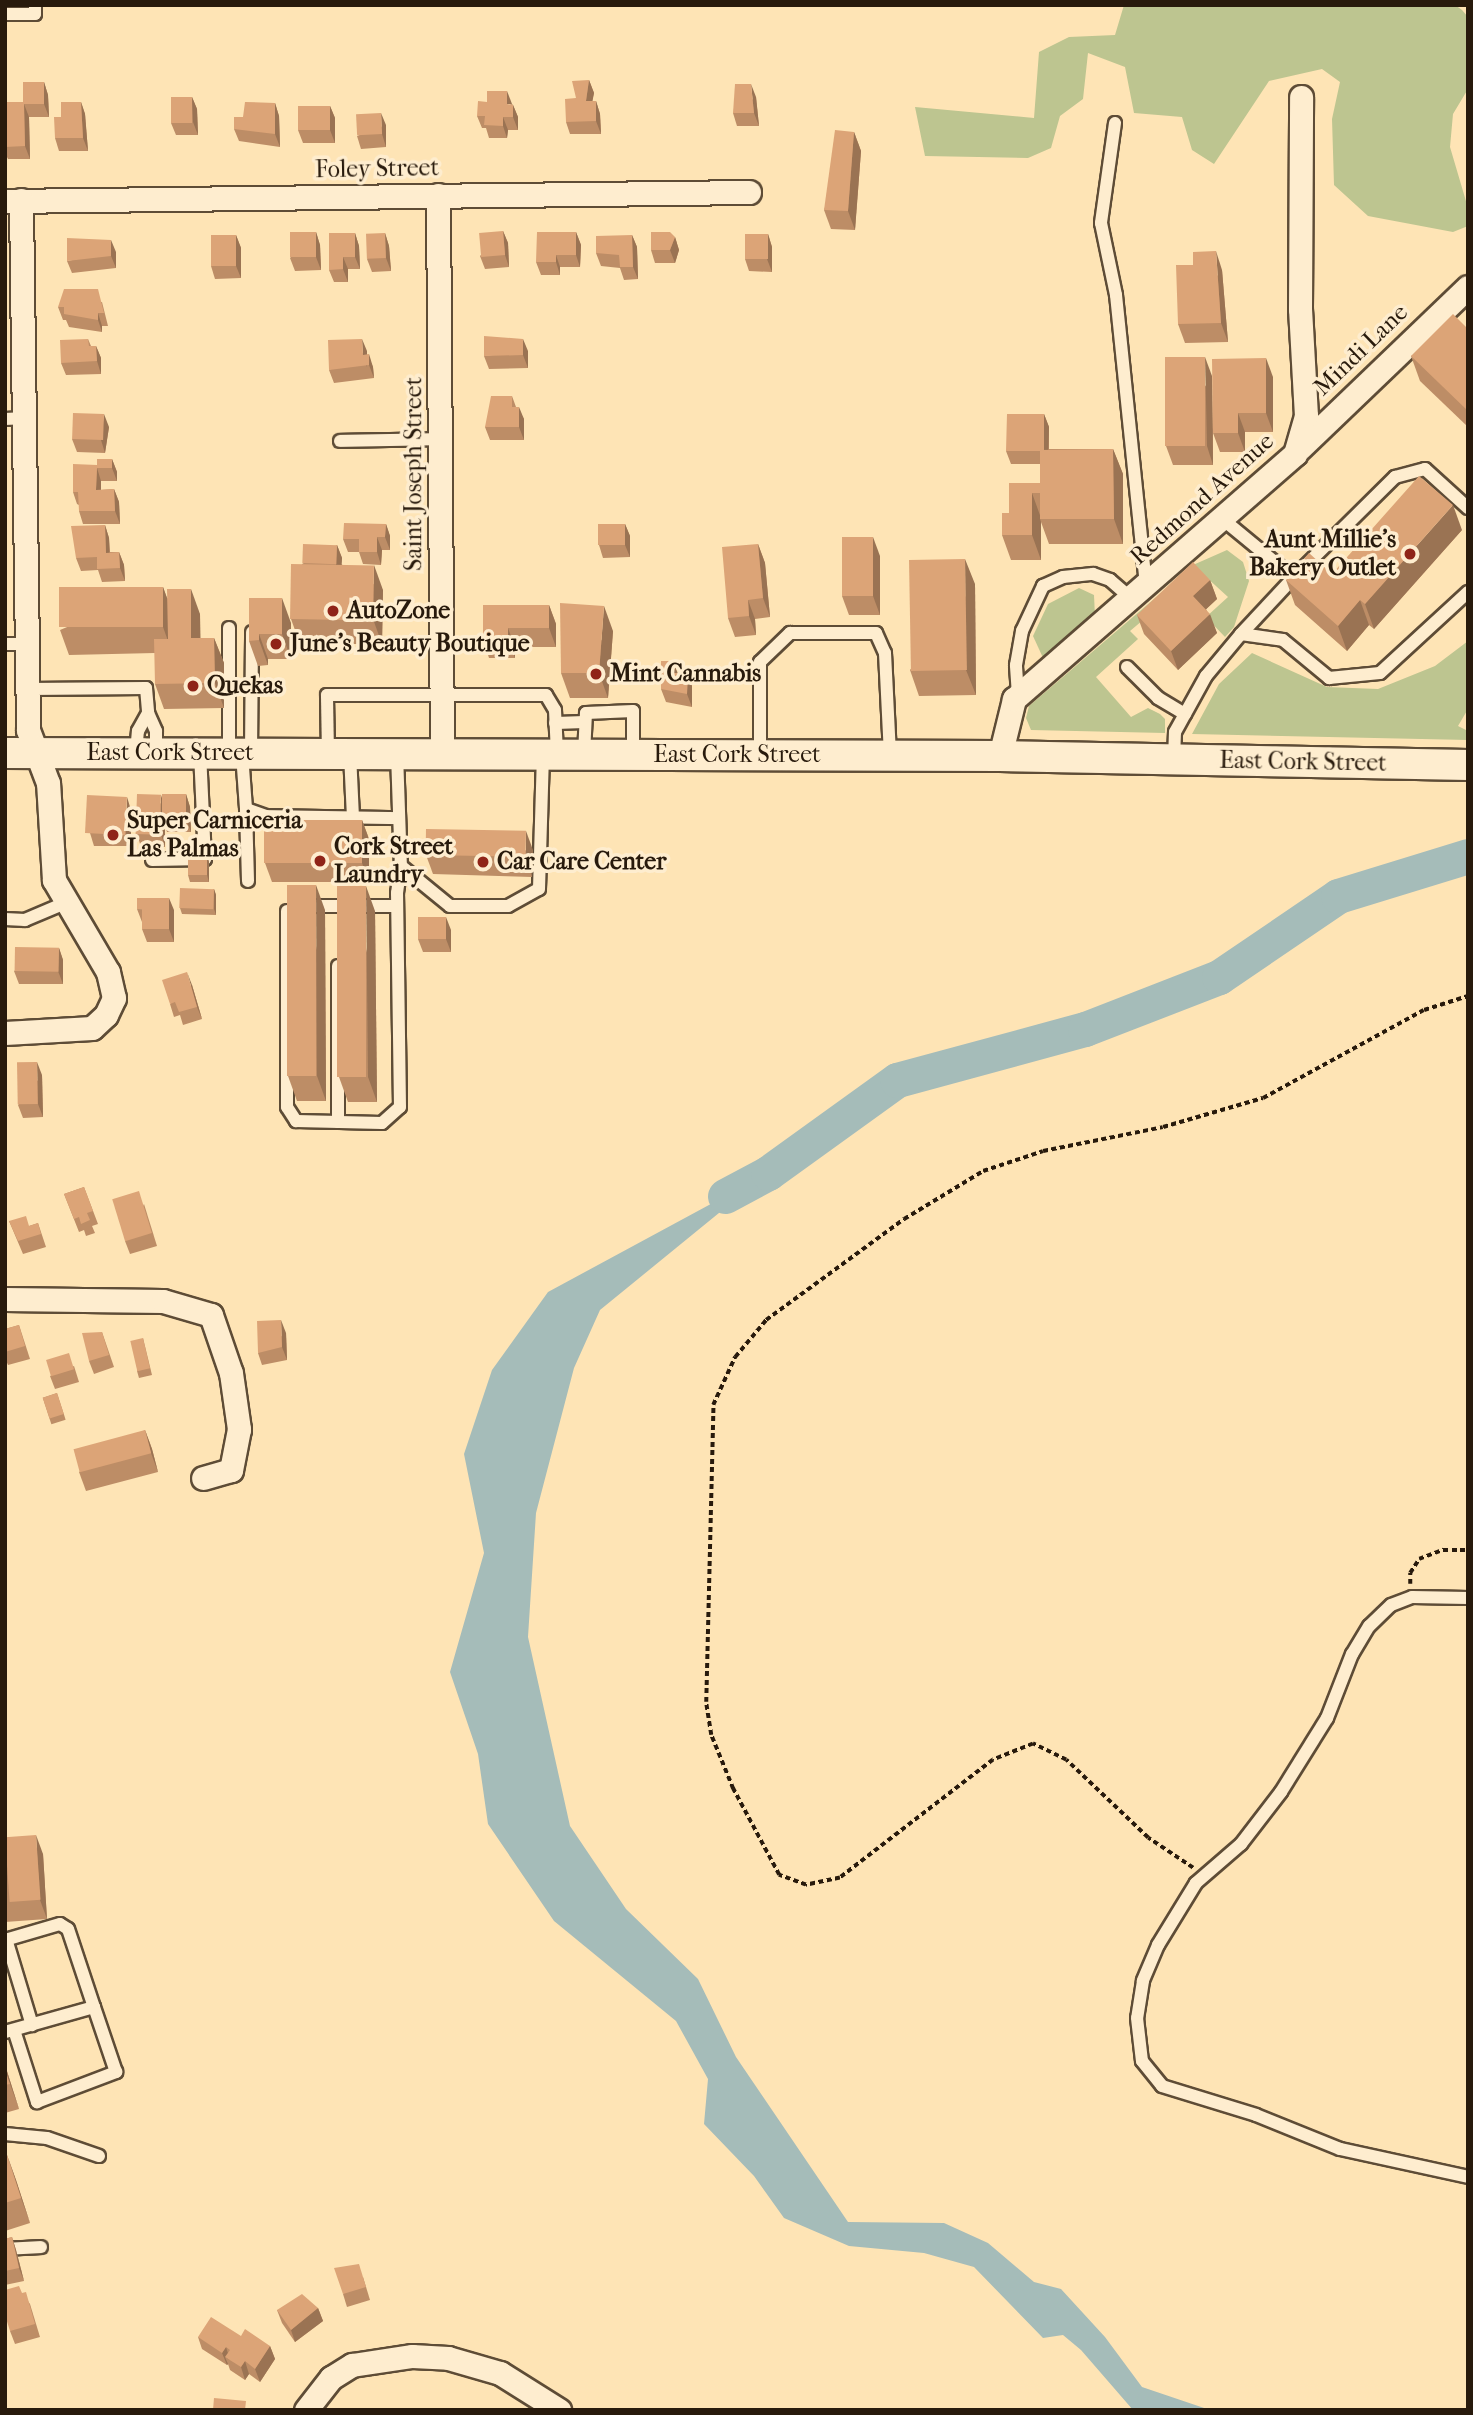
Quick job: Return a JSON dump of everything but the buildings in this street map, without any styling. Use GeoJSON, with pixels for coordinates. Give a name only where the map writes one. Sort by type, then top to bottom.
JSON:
{"type":"FeatureCollection","features":[{"type":"Feature","properties":{"kind":"street","name":"Redmond Avenue"},"geometry":{"type":"LineString","coordinates":[[1018,696],[1294,454],[1306,416],[1300,309],[1301,97]]}},
{"type":"Feature","properties":{"kind":"street","name":"Foley Street"},"geometry":{"type":"LineString","coordinates":[[13,200],[749,192]]}},
{"type":"Feature","properties":{"kind":"street","name":"Saint Joseph Street"},"geometry":{"type":"LineString","coordinates":[[438,194],[442,754]]}},
{"type":"Feature","properties":{"kind":"street"},"geometry":{"type":"LineString","coordinates":[[13,200],[16,644],[28,689],[28,730],[39,753],[48,783],[54,880],[65,903],[108,972],[114,998],[106,1015],[92,1028],[14,1033]]}},
{"type":"Feature","properties":{"kind":"street","name":"Mindi Lane"},"geometry":{"type":"LineString","coordinates":[[1294,454],[1465,295]]}},
{"type":"Feature","properties":{"kind":"street"},"geometry":{"type":"LineString","coordinates":[[1000,756],[1018,696]]}},
{"type":"Feature","properties":{"kind":"street","name":"East Cork Street"},"geometry":{"type":"LineString","coordinates":[[5,753],[1000,756],[1468,765]]}},
{"type":"Feature","properties":{"kind":"street"},"geometry":{"type":"LineString","coordinates":[[5,1299],[163,1301],[211,1315],[220,1331],[236,1397],[239,1429],[231,1470],[204,1478]]}},
{"type":"Feature","properties":{"kind":"street"},"geometry":{"type":"LineString","coordinates":[[306,2410],[331,2378],[352,2365],[412,2356],[448,2358],[500,2373],[559,2410]]}},
{"type":"Feature","properties":{"kind":"lane"},"geometry":{"type":"LineString","coordinates":[[5,14],[36,14],[35,5]]}},
{"type":"Feature","properties":{"kind":"lane"},"geometry":{"type":"LineString","coordinates":[[1018,696],[1016,665],[1023,631],[1042,586],[1063,577],[1093,574],[1138,592],[1116,295],[1101,223],[1115,123]]}},
{"type":"Feature","properties":{"kind":"lane"},"geometry":{"type":"LineString","coordinates":[[340,441],[440,439]]}},
{"type":"Feature","properties":{"kind":"lane"},"geometry":{"type":"LineString","coordinates":[[1174,760],[1175,732],[1206,676],[1300,571],[1395,477],[1425,469],[1468,508]]}},
{"type":"Feature","properties":{"kind":"lane"},"geometry":{"type":"LineString","coordinates":[[1220,517],[1283,569],[1300,571]]}},
{"type":"Feature","properties":{"kind":"lane"},"geometry":{"type":"LineString","coordinates":[[1241,634],[1283,640],[1329,678],[1380,673],[1468,592]]}},
{"type":"Feature","properties":{"kind":"lane"},"geometry":{"type":"LineString","coordinates":[[241,753],[252,616]]}},
{"type":"Feature","properties":{"kind":"lane"},"geometry":{"type":"LineString","coordinates":[[229,628],[246,809],[248,881]]}},
{"type":"Feature","properties":{"kind":"lane"},"geometry":{"type":"LineString","coordinates":[[760,756],[760,662],[790,633],[876,633],[885,653],[890,756]]}},
{"type":"Feature","properties":{"kind":"lane"},"geometry":{"type":"LineString","coordinates":[[1127,667],[1158,698],[1185,714]]}},
{"type":"Feature","properties":{"kind":"lane"},"geometry":{"type":"LineString","coordinates":[[28,689],[146,688],[148,713],[156,731],[146,753]]}},
{"type":"Feature","properties":{"kind":"lane"},"geometry":{"type":"LineString","coordinates":[[353,817],[327,695],[546,695],[555,710],[561,754],[538,890],[508,906],[450,906],[401,866]]}},
{"type":"Feature","properties":{"kind":"lane"},"geometry":{"type":"LineString","coordinates":[[561,754],[585,722],[586,713],[633,711],[633,755]]}},
{"type":"Feature","properties":{"kind":"lane"},"geometry":{"type":"LineString","coordinates":[[146,753],[138,731],[148,713]]}},
{"type":"Feature","properties":{"kind":"lane"},"geometry":{"type":"LineString","coordinates":[[555,723],[585,722]]}},
{"type":"Feature","properties":{"kind":"lane"},"geometry":{"type":"LineString","coordinates":[[152,860],[205,859],[200,753]]}},
{"type":"Feature","properties":{"kind":"lane"},"geometry":{"type":"LineString","coordinates":[[397,754],[401,866],[397,906],[400,1107],[382,1123],[296,1121],[286,1107],[287,910],[338,913],[397,906]]}},
{"type":"Feature","properties":{"kind":"lane"},"geometry":{"type":"LineString","coordinates":[[246,809],[266,816],[399,818]]}},
{"type":"Feature","properties":{"kind":"lane"},"geometry":{"type":"LineString","coordinates":[[5,919],[25,920],[65,903]]}},
{"type":"Feature","properties":{"kind":"lane"},"geometry":{"type":"LineString","coordinates":[[338,946],[338,1122]]}},
{"type":"Feature","properties":{"kind":"lane"},"geometry":{"type":"LineString","coordinates":[[1468,1598],[1412,1597],[1391,1605],[1369,1626],[1352,1654],[1327,1718],[1281,1792],[1241,1844],[1204,1874],[1158,1945],[1143,1981],[1138,2007],[1142,2061],[1154,2080],[1173,2091],[1256,2115],[1340,2150],[1468,2177]]}},
{"type":"Feature","properties":{"kind":"lane"},"geometry":{"type":"LineString","coordinates":[[32,2025],[6,1940],[60,1924],[68,1929],[116,2072],[37,2102],[10,2031],[32,2025],[94,2007]]}},
{"type":"Feature","properties":{"kind":"lane"},"geometry":{"type":"LineString","coordinates":[[5,2134],[47,2138],[99,2156]]}},
{"type":"Feature","properties":{"kind":"lane"},"geometry":{"type":"LineString","coordinates":[[5,2249],[41,2247]]}},
{"type":"Feature","properties":{"kind":"path"},"geometry":{"type":"LineString","coordinates":[[1204,1874],[1155,1844],[1066,1760],[1033,1744],[993,1760],[840,1878],[806,1885],[779,1875],[733,1789],[711,1735],[706,1702],[713,1405],[735,1357],[766,1320],[904,1219],[983,1171],[1043,1151],[1163,1128],[1262,1098],[1424,1010],[1468,996]]}},
{"type":"Feature","properties":{"kind":"path"},"geometry":{"type":"LineString","coordinates":[[1412,1597],[1409,1573],[1419,1559],[1443,1550],[1468,1550]]}},
{"type":"Feature","properties":{"kind":"green space"},"geometry":{"type":"Polygon","coordinates":[[[1124,5],[1455,5],[1468,17],[1468,89],[1453,114],[1450,147],[1468,208],[1468,226],[1453,232],[1368,216],[1334,185],[1332,119],[1340,82],[1322,69],[1269,81],[1214,164],[1192,150],[1182,117],[1134,113],[1125,67],[1088,53],[1083,99],[1060,116],[1051,148],[1028,158],[925,156],[915,107],[1034,118],[1039,52],[1069,37],[1115,35],[1124,5]]]}},
{"type":"Feature","properties":{"kind":"green space"},"geometry":{"type":"Polygon","coordinates":[[[1227,550],[1243,562],[1249,581],[1234,627],[1225,637],[1206,617],[1228,597],[1193,565],[1227,550]]]}},
{"type":"Feature","properties":{"kind":"green space"},"geometry":{"type":"Polygon","coordinates":[[[1168,587],[1180,589],[1130,631],[1138,639],[1096,677],[1131,717],[1148,708],[1160,714],[1165,719],[1165,733],[1031,730],[1026,718],[1029,706],[1168,587]]]}},
{"type":"Feature","properties":{"kind":"green space"},"geometry":{"type":"Polygon","coordinates":[[[1079,588],[1094,595],[1095,617],[1044,660],[1033,636],[1048,604],[1079,588]]]}},
{"type":"Feature","properties":{"kind":"green space"},"geometry":{"type":"Polygon","coordinates":[[[1468,641],[1468,709],[1458,726],[1468,731],[1468,740],[1192,734],[1219,684],[1252,653],[1327,687],[1378,689],[1435,666],[1468,641]]]}},
{"type":"Feature","properties":{"kind":"water"},"geometry":{"type":"Polygon","coordinates":[[[768,1173],[600,1310],[574,1368],[536,1513],[528,1637],[570,1826],[626,1909],[698,1979],[736,2057],[848,2222],[944,2223],[988,2243],[1034,2282],[1061,2289],[1105,2337],[1142,2387],[1210,2410],[1133,2410],[1081,2350],[1063,2335],[1043,2338],[974,2267],[924,2253],[849,2246],[784,2218],[754,2176],[704,2124],[708,2079],[676,2021],[554,1921],[488,1824],[478,1754],[450,1672],[484,1553],[464,1454],[492,1370],[548,1292],[768,1173]]]}},
{"type":"Feature","properties":{"kind":"waterway"},"geometry":{"type":"LineString","coordinates":[[725,1196],[768,1173],[897,1080],[1085,1029],[1219,977],[1338,896],[1468,856]]}},
{"type":"Feature","properties":{"kind":"place","name":"Aunt Millie's Bakery Outlet"},"geometry":{"type":"Point","coordinates":[1410,554]}},
{"type":"Feature","properties":{"kind":"place","name":"AutoZone"},"geometry":{"type":"Point","coordinates":[333,611]}},
{"type":"Feature","properties":{"kind":"place","name":"June's Beauty Boutique"},"geometry":{"type":"Point","coordinates":[276,644]}},
{"type":"Feature","properties":{"kind":"place","name":"Mint Cannabis"},"geometry":{"type":"Point","coordinates":[596,674]}},
{"type":"Feature","properties":{"kind":"place","name":"Quekas"},"geometry":{"type":"Point","coordinates":[193,686]}},
{"type":"Feature","properties":{"kind":"place","name":"Super Carniceria Las Palmas"},"geometry":{"type":"Point","coordinates":[113,835]}},
{"type":"Feature","properties":{"kind":"place","name":"Cork Street Laundry"},"geometry":{"type":"Point","coordinates":[320,861]}},
{"type":"Feature","properties":{"kind":"place","name":"Car Care Center"},"geometry":{"type":"Point","coordinates":[483,862]}}]}
